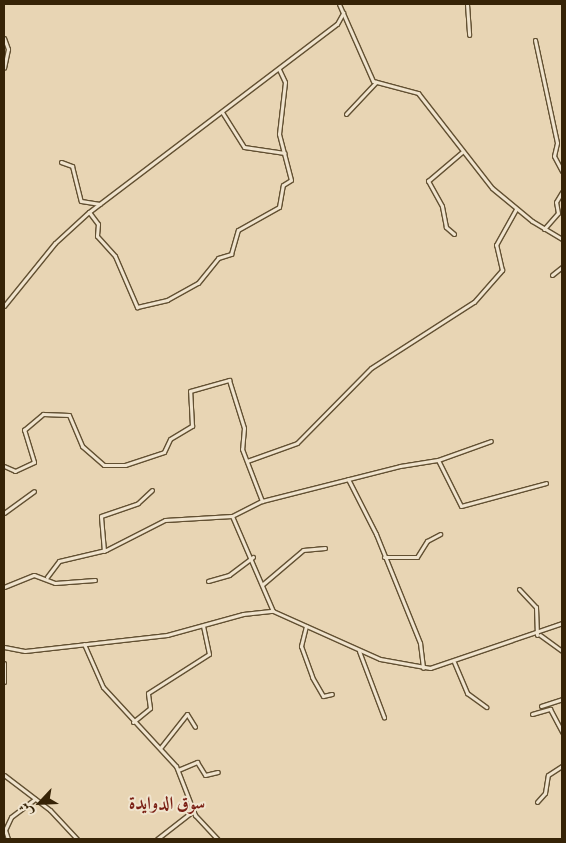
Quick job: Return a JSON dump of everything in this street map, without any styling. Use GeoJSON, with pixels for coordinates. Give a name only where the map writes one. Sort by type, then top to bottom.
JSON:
{"type":"FeatureCollection","features":[{"type":"Feature","properties":{"kind":"street"},"geometry":{"type":"LineString","coordinates":[[340,4],[376,82],[418,93],[462,152],[516,209],[544,229],[562,238]]}},
{"type":"Feature","properties":{"kind":"street"},"geometry":{"type":"LineString","coordinates":[[467,4],[470,35]]}},
{"type":"Feature","properties":{"kind":"street"},"geometry":{"type":"LineString","coordinates":[[4,306],[55,242],[89,212],[338,24],[344,13]]}},
{"type":"Feature","properties":{"kind":"street"},"geometry":{"type":"LineString","coordinates":[[338,24],[348,24]]}},
{"type":"Feature","properties":{"kind":"street"},"geometry":{"type":"LineString","coordinates":[[4,38],[8,49],[4,68]]}},
{"type":"Feature","properties":{"kind":"street"},"geometry":{"type":"LineString","coordinates":[[535,40],[557,143],[554,156],[562,171]]}},
{"type":"Feature","properties":{"kind":"street"},"geometry":{"type":"LineString","coordinates":[[89,212],[98,224],[97,236],[115,256],[137,307],[168,300],[198,283],[218,258],[231,254],[238,230],[261,214],[279,207],[283,185],[292,176],[285,153],[279,115],[285,79],[279,69]]}},
{"type":"Feature","properties":{"kind":"street"},"geometry":{"type":"LineString","coordinates":[[346,114],[376,82]]}},
{"type":"Feature","properties":{"kind":"street"},"geometry":{"type":"LineString","coordinates":[[222,112],[244,147],[285,153]]}},
{"type":"Feature","properties":{"kind":"street"},"geometry":{"type":"LineString","coordinates":[[454,234],[446,227],[442,206],[428,181],[462,152]]}},
{"type":"Feature","properties":{"kind":"street"},"geometry":{"type":"LineString","coordinates":[[61,162],[72,166],[81,201],[100,204]]}},
{"type":"Feature","properties":{"kind":"street"},"geometry":{"type":"LineString","coordinates":[[544,229],[558,214],[556,202],[562,192]]}},
{"type":"Feature","properties":{"kind":"street"},"geometry":{"type":"LineString","coordinates":[[247,461],[296,443],[371,368],[474,302],[502,270],[496,245],[516,209]]}},
{"type":"Feature","properties":{"kind":"street"},"geometry":{"type":"LineString","coordinates":[[552,275],[562,267]]}},
{"type":"Feature","properties":{"kind":"street"},"geometry":{"type":"LineString","coordinates":[[4,466],[15,471],[34,462],[24,430],[43,414],[69,415],[82,446],[104,466],[125,464],[164,452],[170,439],[192,426],[190,391],[229,380],[244,428],[242,449],[262,501]]}},
{"type":"Feature","properties":{"kind":"street"},"geometry":{"type":"LineString","coordinates":[[47,577],[59,561],[104,551],[165,520],[232,516],[262,501],[348,479],[438,460],[491,441]]}},
{"type":"Feature","properties":{"kind":"street"},"geometry":{"type":"LineString","coordinates":[[438,460],[461,506],[546,483]]}},
{"type":"Feature","properties":{"kind":"street"},"geometry":{"type":"LineString","coordinates":[[348,479],[384,557],[420,643],[423,668]]}},
{"type":"Feature","properties":{"kind":"street"},"geometry":{"type":"LineString","coordinates":[[104,551],[101,516],[138,503],[152,490]]}},
{"type":"Feature","properties":{"kind":"street"},"geometry":{"type":"LineString","coordinates":[[4,513],[34,491]]}},
{"type":"Feature","properties":{"kind":"street"},"geometry":{"type":"LineString","coordinates":[[232,516],[253,557],[273,611]]}},
{"type":"Feature","properties":{"kind":"street"},"geometry":{"type":"LineString","coordinates":[[384,557],[417,557],[427,541],[440,534]]}},
{"type":"Feature","properties":{"kind":"street"},"geometry":{"type":"LineString","coordinates":[[263,584],[303,550],[325,548]]}},
{"type":"Feature","properties":{"kind":"street"},"geometry":{"type":"LineString","coordinates":[[208,581],[229,575],[253,557]]}},
{"type":"Feature","properties":{"kind":"street"},"geometry":{"type":"LineString","coordinates":[[4,587],[25,578],[47,577],[55,582],[95,580]]}},
{"type":"Feature","properties":{"kind":"street"},"geometry":{"type":"LineString","coordinates":[[519,589],[536,607],[538,635]]}},
{"type":"Feature","properties":{"kind":"street"},"geometry":{"type":"LineString","coordinates":[[4,648],[25,651],[84,644],[203,626],[243,614],[273,611],[359,650],[423,668],[454,662],[538,635],[562,624]]}},
{"type":"Feature","properties":{"kind":"street"},"geometry":{"type":"LineString","coordinates":[[133,722],[150,708],[148,693],[208,654],[203,626]]}},
{"type":"Feature","properties":{"kind":"street"},"geometry":{"type":"LineString","coordinates":[[306,626],[301,646],[312,677],[323,696],[332,694]]}},
{"type":"Feature","properties":{"kind":"street"},"geometry":{"type":"LineString","coordinates":[[538,635],[562,651]]}},
{"type":"Feature","properties":{"kind":"street"},"geometry":{"type":"LineString","coordinates":[[84,644],[103,687],[133,722],[161,747],[178,770],[193,811],[217,839]]}},
{"type":"Feature","properties":{"kind":"street"},"geometry":{"type":"LineString","coordinates":[[359,650],[384,717]]}},
{"type":"Feature","properties":{"kind":"street"},"geometry":{"type":"LineString","coordinates":[[454,662],[467,693],[486,707]]}},
{"type":"Feature","properties":{"kind":"street"},"geometry":{"type":"LineString","coordinates":[[4,663],[4,682]]}},
{"type":"Feature","properties":{"kind":"street"},"geometry":{"type":"LineString","coordinates":[[540,706],[562,699]]}},
{"type":"Feature","properties":{"kind":"street"},"geometry":{"type":"LineString","coordinates":[[532,714],[550,709],[562,732]]}},
{"type":"Feature","properties":{"kind":"street"},"geometry":{"type":"LineString","coordinates":[[161,747],[187,714],[196,727]]}},
{"type":"Feature","properties":{"kind":"street"},"geometry":{"type":"LineString","coordinates":[[178,770],[197,762],[205,774],[218,772]]}},
{"type":"Feature","properties":{"kind":"street"},"geometry":{"type":"LineString","coordinates":[[537,802],[545,793],[550,771],[562,766]]}},
{"type":"Feature","properties":{"kind":"street"},"geometry":{"type":"LineString","coordinates":[[4,775],[36,799],[77,839]]}},
{"type":"Feature","properties":{"kind":"street"},"geometry":{"type":"LineString","coordinates":[[8,839],[5,830],[11,817],[36,799]]}},
{"type":"Feature","properties":{"kind":"street"},"geometry":{"type":"LineString","coordinates":[[158,839],[193,811]]}},
{"type":"Feature","properties":{"kind":"district","name":"سوق الدوايدة"},"geometry":{"type":"Point","coordinates":[167,803]}}]}
